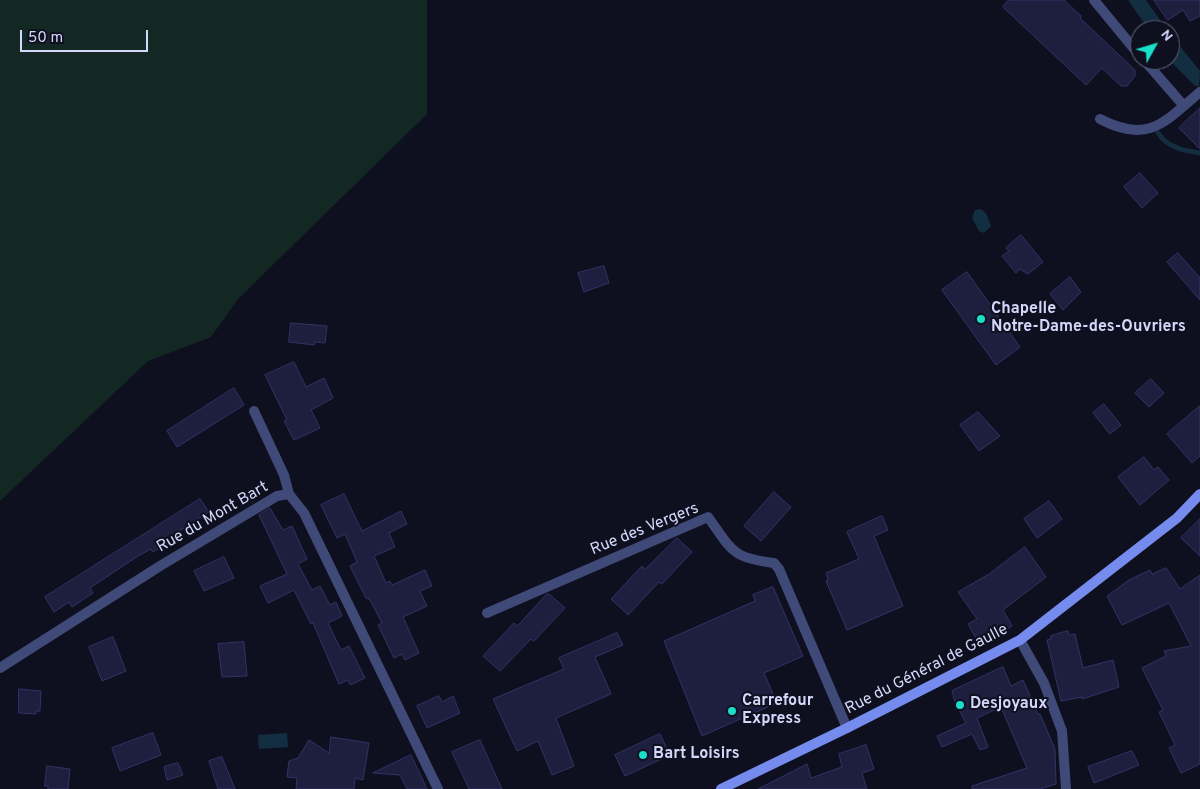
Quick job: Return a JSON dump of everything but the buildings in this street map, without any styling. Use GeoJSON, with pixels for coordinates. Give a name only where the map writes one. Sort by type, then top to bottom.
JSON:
{"type":"FeatureCollection","features":[{"type":"Feature","properties":{"kind":"main road","name":"Rue du Général de Gaulle"},"geometry":{"type":"LineString","coordinates":[[721,789],[847,728],[1020,640],[1177,518],[1200,494]]}},
{"type":"Feature","properties":{"kind":"street"},"geometry":{"type":"LineString","coordinates":[[1094,0],[1130,44]]}},
{"type":"Feature","properties":{"kind":"street"},"geometry":{"type":"LineString","coordinates":[[1153,70],[1184,106]]}},
{"type":"Feature","properties":{"kind":"street"},"geometry":{"type":"LineString","coordinates":[[1100,119],[1132,132],[1143,130],[1165,122],[1198,94]]}},
{"type":"Feature","properties":{"kind":"street"},"geometry":{"type":"LineString","coordinates":[[254,411],[284,475],[289,494]]}},
{"type":"Feature","properties":{"kind":"street","name":"Rue du Mont Bart"},"geometry":{"type":"LineString","coordinates":[[0,668],[160,566],[268,501],[277,496],[289,494],[304,513],[438,789]]}},
{"type":"Feature","properties":{"kind":"street","name":"Rue des Vergers"},"geometry":{"type":"LineString","coordinates":[[486,613],[708,517],[734,552],[746,559],[774,562],[779,569],[847,728]]}},
{"type":"Feature","properties":{"kind":"street"},"geometry":{"type":"LineString","coordinates":[[1020,640],[1044,683],[1062,732],[1066,789]]}},
{"type":"Feature","properties":{"kind":"green space"},"geometry":{"type":"Polygon","coordinates":[[[0,0],[427,0],[427,114],[238,299],[211,337],[148,361],[0,501],[0,0]]]}},
{"type":"Feature","properties":{"kind":"water"},"geometry":{"type":"Polygon","coordinates":[[[1128,0],[1146,0],[1160,20],[1142,20],[1128,0]]]}},
{"type":"Feature","properties":{"kind":"water"},"geometry":{"type":"Polygon","coordinates":[[[1180,46],[1200,71],[1199,87],[1194,85],[1179,70],[1180,46]]]}},
{"type":"Feature","properties":{"kind":"water"},"geometry":{"type":"Polygon","coordinates":[[[981,209],[986,213],[991,226],[984,233],[979,231],[972,218],[975,210],[981,209]]]}},
{"type":"Feature","properties":{"kind":"water"},"geometry":{"type":"Polygon","coordinates":[[[287,733],[288,747],[259,749],[258,735],[287,733]]]}},
{"type":"Feature","properties":{"kind":"waterway"},"geometry":{"type":"LineString","coordinates":[[1158,133],[1171,145],[1200,153]]}},
{"type":"Feature","properties":{"kind":"place","name":"Chapelle Notre-Dame-des-Ouvriers"},"geometry":{"type":"Point","coordinates":[981,319]}},
{"type":"Feature","properties":{"kind":"place","name":"Desjoyaux"},"geometry":{"type":"Point","coordinates":[960,705]}},
{"type":"Feature","properties":{"kind":"place","name":"Carrefour Express"},"geometry":{"type":"Point","coordinates":[732,711]}},
{"type":"Feature","properties":{"kind":"place","name":"Bart Loisirs"},"geometry":{"type":"Point","coordinates":[643,755]}}]}
